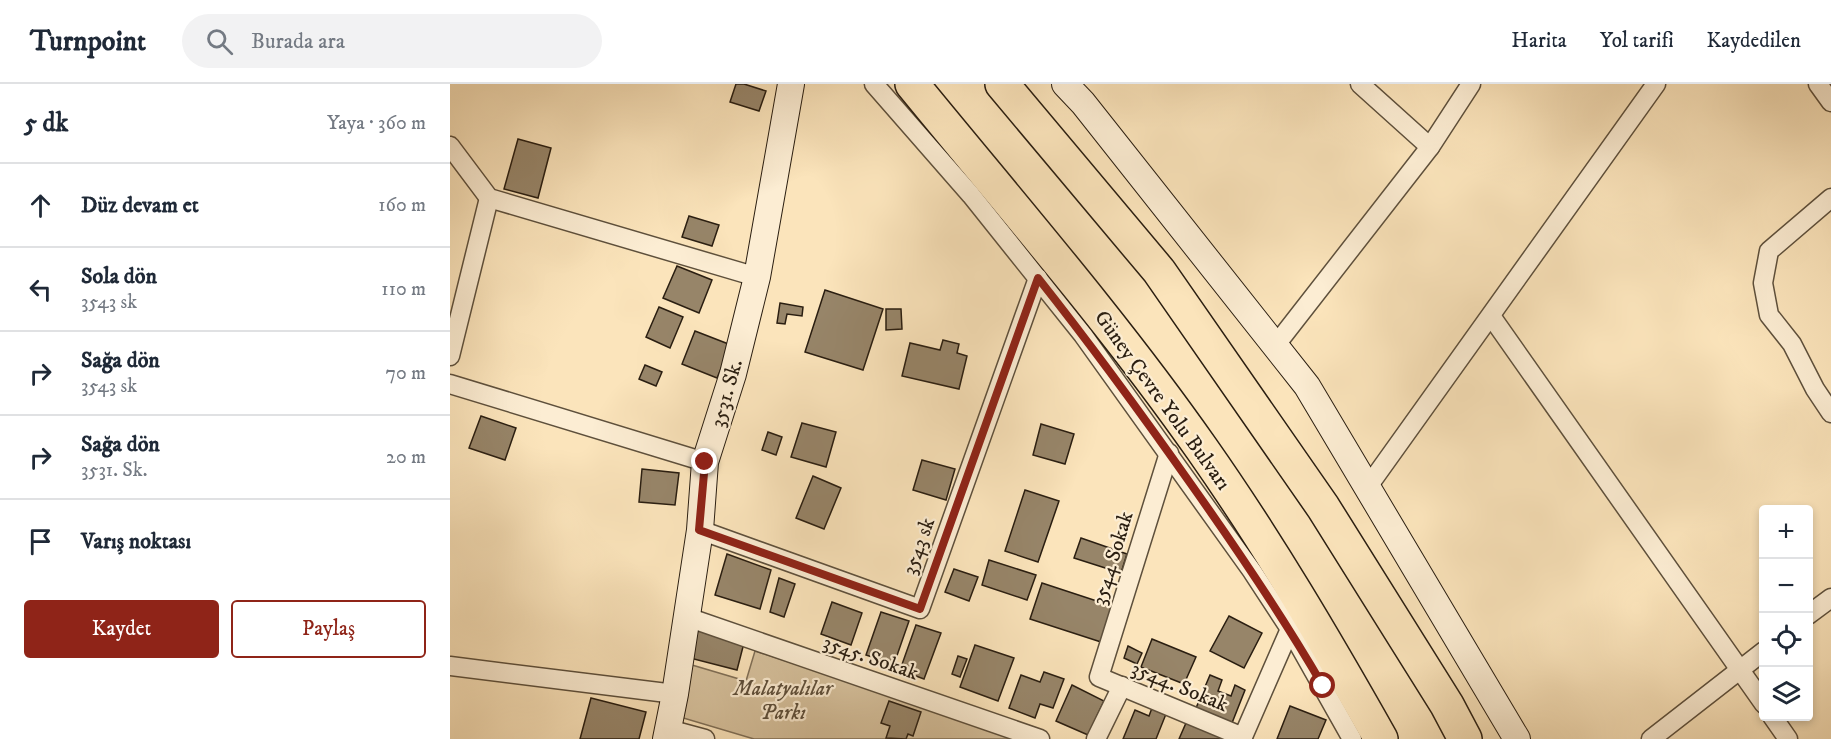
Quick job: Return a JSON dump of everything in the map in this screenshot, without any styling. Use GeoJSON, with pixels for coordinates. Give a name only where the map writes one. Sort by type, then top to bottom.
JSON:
{"type":"FeatureCollection","features":[{"type":"Feature","properties":{"kind":"highway","name":"Güney Çevre Yolu Bulvarı"},"geometry":{"type":"LineString","coordinates":[[912,84],[1112,327],[1202,448],[1309,612],[1381,739]]}},
{"type":"Feature","properties":{"kind":"highway"},"geometry":{"type":"LineString","coordinates":[[1002,84],[1159,271],[1323,507],[1447,705],[1465,739]]}},
{"type":"Feature","properties":{"kind":"street","name":"3531. Sk."},"geometry":{"type":"LineString","coordinates":[[667,734],[687,616],[699,530],[705,462],[733,374],[758,277],[791,84]]}},
{"type":"Feature","properties":{"kind":"street"},"geometry":{"type":"LineString","coordinates":[[874,84],[971,195],[1083,335],[1169,453],[1290,630],[1352,739]]}},
{"type":"Feature","properties":{"kind":"street"},"geometry":{"type":"LineString","coordinates":[[1065,84],[1083,103],[1307,386],[1517,739]]}},
{"type":"Feature","properties":{"kind":"street"},"geometry":{"type":"LineString","coordinates":[[1360,84],[1430,147]]}},
{"type":"Feature","properties":{"kind":"street"},"geometry":{"type":"LineString","coordinates":[[1275,346],[1430,147],[1471,84]]}},
{"type":"Feature","properties":{"kind":"street"},"geometry":{"type":"LineString","coordinates":[[1368,488],[1656,84]]}},
{"type":"Feature","properties":{"kind":"street"},"geometry":{"type":"LineString","coordinates":[[1818,84],[1831,102]]}},
{"type":"Feature","properties":{"kind":"street"},"geometry":{"type":"LineString","coordinates":[[450,146],[489,198],[758,277]]}},
{"type":"Feature","properties":{"kind":"street"},"geometry":{"type":"LineString","coordinates":[[450,356],[489,198]]}},
{"type":"Feature","properties":{"kind":"street"},"geometry":{"type":"LineString","coordinates":[[1831,198],[1770,251],[1763,283],[1770,315],[1792,344],[1815,389],[1831,413]]}},
{"type":"Feature","properties":{"kind":"street","name":"3543 sk"},"geometry":{"type":"LineString","coordinates":[[699,530],[920,609],[1038,278]]}},
{"type":"Feature","properties":{"kind":"street"},"geometry":{"type":"LineString","coordinates":[[1491,316],[1759,697]]}},
{"type":"Feature","properties":{"kind":"street"},"geometry":{"type":"LineString","coordinates":[[450,384],[705,462]]}},
{"type":"Feature","properties":{"kind":"street","name":"3544 Sokak"},"geometry":{"type":"LineString","coordinates":[[1099,677],[1169,453]]}},
{"type":"Feature","properties":{"kind":"street"},"geometry":{"type":"LineString","coordinates":[[1812,613],[1831,598]]}},
{"type":"Feature","properties":{"kind":"street","name":"3545. Sokak"},"geometry":{"type":"LineString","coordinates":[[687,616],[1040,739]]}},
{"type":"Feature","properties":{"kind":"street"},"geometry":{"type":"LineString","coordinates":[[1243,738],[1290,630]]}},
{"type":"Feature","properties":{"kind":"street"},"geometry":{"type":"LineString","coordinates":[[1651,739],[1759,655]]}},
{"type":"Feature","properties":{"kind":"street"},"geometry":{"type":"LineString","coordinates":[[450,666],[675,694]]}},
{"type":"Feature","properties":{"kind":"street","name":"3544. Sokak"},"geometry":{"type":"LineString","coordinates":[[1099,677],[1243,738]]}},
{"type":"Feature","properties":{"kind":"street"},"geometry":{"type":"LineString","coordinates":[[1096,739],[1122,686]]}},
{"type":"Feature","properties":{"kind":"street"},"geometry":{"type":"LineString","coordinates":[[1775,721],[1788,739]]}},
{"type":"Feature","properties":{"kind":"street"},"geometry":{"type":"LineString","coordinates":[[667,734],[705,739]]}},
{"type":"Feature","properties":{"kind":"green space","name":"Malatyalılar Parkı"},"geometry":{"type":"Polygon","coordinates":[[[755,651],[1027,739],[754,739],[680,717],[692,665],[746,681],[755,651]]]}},
{"type":"Feature","properties":{"kind":"building"},"geometry":{"type":"Polygon","coordinates":[[[736,84],[744,84],[766,91],[759,111],[730,102],[736,84]]]}},
{"type":"Feature","properties":{"kind":"building"},"geometry":{"type":"Polygon","coordinates":[[[518,139],[551,148],[538,198],[504,189],[518,139]]]}},
{"type":"Feature","properties":{"kind":"building"},"geometry":{"type":"Polygon","coordinates":[[[689,216],[719,225],[712,246],[682,237],[689,216]]]}},
{"type":"Feature","properties":{"kind":"building"},"geometry":{"type":"Polygon","coordinates":[[[677,266],[712,280],[699,313],[663,298],[677,266]]]}},
{"type":"Feature","properties":{"kind":"building"},"geometry":{"type":"Polygon","coordinates":[[[825,290],[883,309],[863,370],[805,352],[825,290]]]}},
{"type":"Feature","properties":{"kind":"building"},"geometry":{"type":"Polygon","coordinates":[[[780,303],[803,307],[802,316],[787,314],[785,324],[777,323],[780,303]]]}},
{"type":"Feature","properties":{"kind":"building"},"geometry":{"type":"Polygon","coordinates":[[[659,307],[683,317],[670,348],[646,337],[659,307]]]}},
{"type":"Feature","properties":{"kind":"building"},"geometry":{"type":"Polygon","coordinates":[[[886,309],[901,309],[902,329],[886,330],[886,309]]]}},
{"type":"Feature","properties":{"kind":"building"},"geometry":{"type":"Polygon","coordinates":[[[695,331],[731,345],[717,378],[682,364],[695,331]]]}},
{"type":"Feature","properties":{"kind":"building"},"geometry":{"type":"Polygon","coordinates":[[[943,340],[959,344],[957,353],[967,356],[959,389],[902,376],[910,343],[940,350],[943,340]]]}},
{"type":"Feature","properties":{"kind":"building"},"geometry":{"type":"Polygon","coordinates":[[[645,365],[662,372],[656,386],[639,379],[645,365]]]}},
{"type":"Feature","properties":{"kind":"building"},"geometry":{"type":"Polygon","coordinates":[[[481,416],[516,428],[505,460],[469,448],[481,416]]]}},
{"type":"Feature","properties":{"kind":"building"},"geometry":{"type":"Polygon","coordinates":[[[802,423],[836,432],[826,467],[791,457],[802,423]]]}},
{"type":"Feature","properties":{"kind":"building"},"geometry":{"type":"Polygon","coordinates":[[[1041,424],[1074,434],[1065,464],[1033,455],[1041,424]]]}},
{"type":"Feature","properties":{"kind":"building"},"geometry":{"type":"Polygon","coordinates":[[[768,432],[782,437],[776,455],[762,450],[768,432]]]}},
{"type":"Feature","properties":{"kind":"building"},"geometry":{"type":"Polygon","coordinates":[[[922,460],[955,469],[946,500],[913,490],[922,460]]]}},
{"type":"Feature","properties":{"kind":"building"},"geometry":{"type":"Polygon","coordinates":[[[642,469],[679,473],[675,505],[639,502],[642,469]]]}},
{"type":"Feature","properties":{"kind":"building"},"geometry":{"type":"Polygon","coordinates":[[[813,476],[841,488],[824,529],[796,518],[813,476]]]}},
{"type":"Feature","properties":{"kind":"building"},"geometry":{"type":"Polygon","coordinates":[[[1025,490],[1059,501],[1038,562],[1005,551],[1025,490]]]}},
{"type":"Feature","properties":{"kind":"building"},"geometry":{"type":"Polygon","coordinates":[[[1081,538],[1127,554],[1121,573],[1074,558],[1081,538]]]}},
{"type":"Feature","properties":{"kind":"building"},"geometry":{"type":"Polygon","coordinates":[[[727,554],[771,570],[760,609],[715,595],[727,554]]]}},
{"type":"Feature","properties":{"kind":"building"},"geometry":{"type":"Polygon","coordinates":[[[989,560],[1036,575],[1027,600],[982,585],[989,560]]]}},
{"type":"Feature","properties":{"kind":"building"},"geometry":{"type":"Polygon","coordinates":[[[954,569],[978,577],[969,601],[945,592],[954,569]]]}},
{"type":"Feature","properties":{"kind":"building"},"geometry":{"type":"Polygon","coordinates":[[[779,578],[795,584],[784,617],[770,612],[779,578]]]}},
{"type":"Feature","properties":{"kind":"building"},"geometry":{"type":"Polygon","coordinates":[[[1042,583],[1112,606],[1101,642],[1030,619],[1042,583]]]}},
{"type":"Feature","properties":{"kind":"building"},"geometry":{"type":"Polygon","coordinates":[[[832,602],[862,613],[851,645],[821,634],[832,602]]]}},
{"type":"Feature","properties":{"kind":"building"},"geometry":{"type":"Polygon","coordinates":[[[881,612],[909,621],[894,664],[866,655],[881,612]]]}},
{"type":"Feature","properties":{"kind":"building"},"geometry":{"type":"Polygon","coordinates":[[[1229,616],[1262,633],[1244,668],[1210,651],[1229,616]]]}},
{"type":"Feature","properties":{"kind":"building"},"geometry":{"type":"Polygon","coordinates":[[[916,625],[941,633],[924,679],[900,670],[916,625]]]}},
{"type":"Feature","properties":{"kind":"building"},"geometry":{"type":"Polygon","coordinates":[[[698,626],[745,639],[737,670],[690,658],[698,626]]]}},
{"type":"Feature","properties":{"kind":"building"},"geometry":{"type":"Polygon","coordinates":[[[1152,639],[1196,657],[1184,684],[1141,667],[1152,639]]]}},
{"type":"Feature","properties":{"kind":"building"},"geometry":{"type":"Polygon","coordinates":[[[975,645],[1014,658],[998,701],[960,687],[975,645]]]}},
{"type":"Feature","properties":{"kind":"building"},"geometry":{"type":"Polygon","coordinates":[[[1128,646],[1142,653],[1137,664],[1124,658],[1128,646]]]}},
{"type":"Feature","properties":{"kind":"building"},"geometry":{"type":"Polygon","coordinates":[[[958,656],[967,659],[960,677],[952,674],[958,656]]]}},
{"type":"Feature","properties":{"kind":"building"},"geometry":{"type":"Polygon","coordinates":[[[1044,672],[1064,679],[1053,708],[1040,704],[1035,718],[1009,708],[1021,675],[1040,682],[1044,672]]]}},
{"type":"Feature","properties":{"kind":"building"},"geometry":{"type":"Polygon","coordinates":[[[1210,675],[1222,680],[1218,691],[1231,696],[1235,685],[1245,690],[1232,723],[1196,708],[1210,675]]]}},
{"type":"Feature","properties":{"kind":"building"},"geometry":{"type":"Polygon","coordinates":[[[1072,685],[1104,701],[1088,735],[1056,721],[1072,685]]]}},
{"type":"Feature","properties":{"kind":"building"},"geometry":{"type":"Polygon","coordinates":[[[591,698],[646,712],[639,739],[580,739],[591,698]]]}},
{"type":"Feature","properties":{"kind":"building"},"geometry":{"type":"Polygon","coordinates":[[[889,701],[921,712],[913,736],[908,734],[906,739],[886,738],[890,726],[881,723],[889,701]]]}},
{"type":"Feature","properties":{"kind":"building"},"geometry":{"type":"Polygon","coordinates":[[[1290,706],[1326,720],[1318,739],[1277,739],[1290,706]]]}},
{"type":"Feature","properties":{"kind":"building"},"geometry":{"type":"Polygon","coordinates":[[[1152,708],[1166,714],[1156,739],[1123,739],[1135,710],[1149,716],[1152,708]]]}},
{"type":"Feature","properties":{"kind":"building"},"geometry":{"type":"Polygon","coordinates":[[[1186,723],[1224,738],[1224,739],[1179,739],[1186,723]]]}},
{"type":"Feature","properties":{"kind":"route"},"geometry":{"type":"LineString","coordinates":[[705,462],[699,530],[920,609],[1038,278],[1083,335],[1169,453],[1252,572],[1323,686]]}}]}
